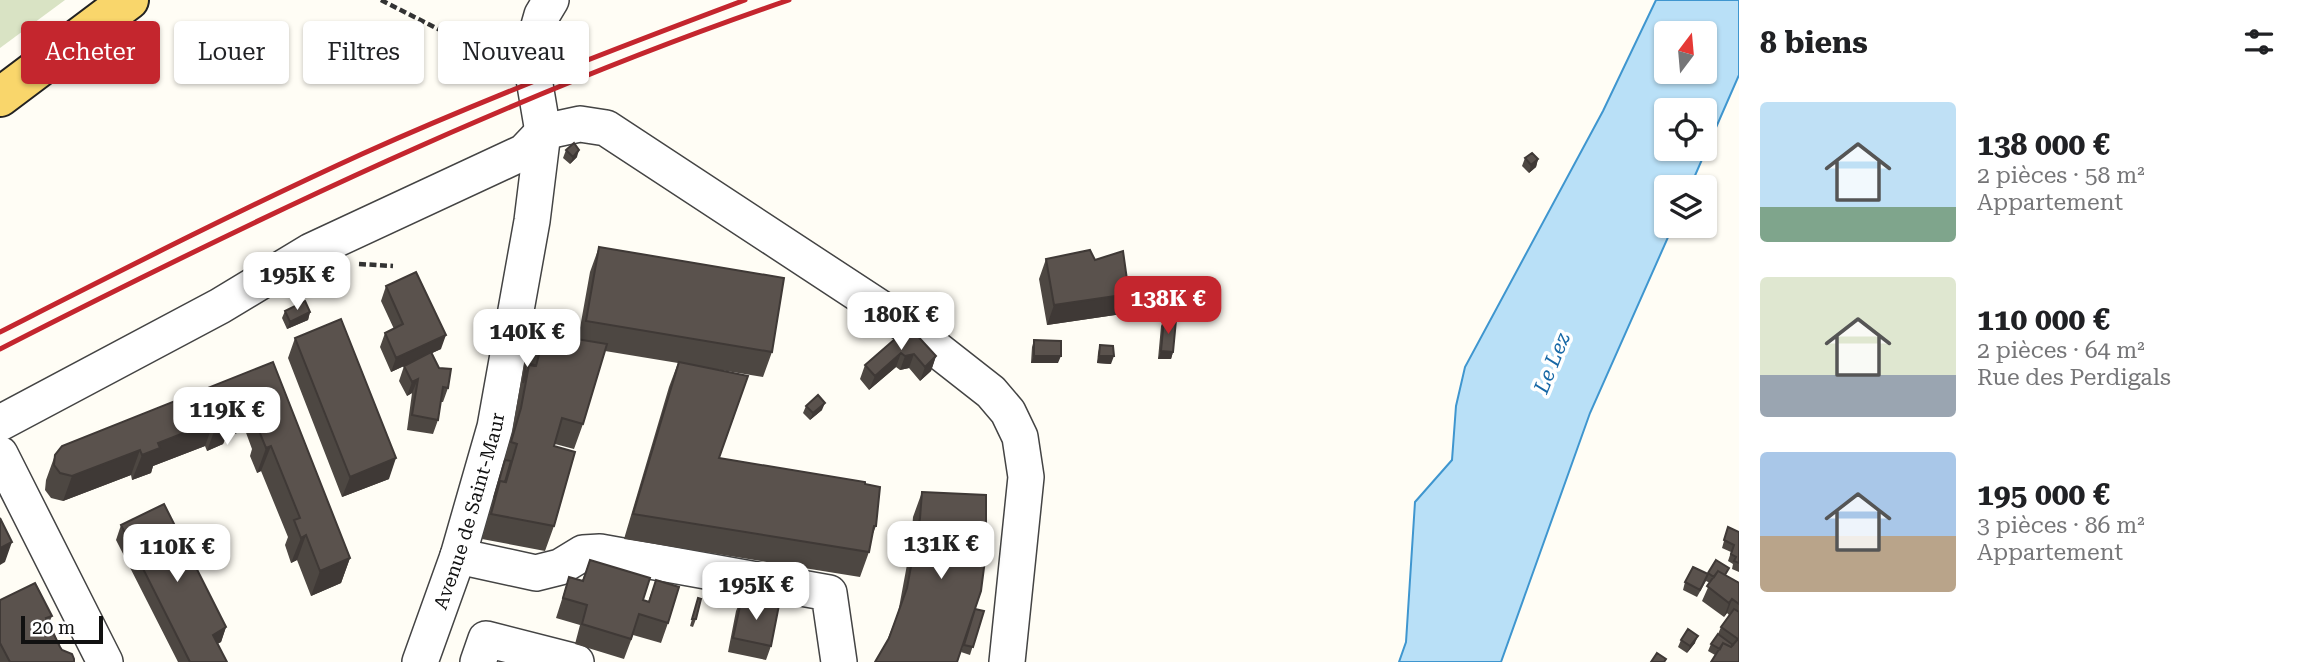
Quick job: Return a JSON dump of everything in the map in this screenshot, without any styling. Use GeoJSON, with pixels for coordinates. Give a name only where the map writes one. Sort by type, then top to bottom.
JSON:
{"type":"FeatureCollection","features":[{"type":"Feature","properties":{"kind":"main road"},"geometry":{"type":"LineString","coordinates":[[0,97],[129,0]]}},
{"type":"Feature","properties":{"kind":"street","name":"Avenue de Saint-Maur"},"geometry":{"type":"LineString","coordinates":[[540,21],[551,0]]}},
{"type":"Feature","properties":{"kind":"street","name":"Avenue de Saint-Maur"},"geometry":{"type":"LineString","coordinates":[[420,662],[458,556],[495,427],[532,221],[543,132],[535,84]]}},
{"type":"Feature","properties":{"kind":"street"},"geometry":{"type":"LineString","coordinates":[[0,423],[220,306],[311,251],[524,152],[543,132],[580,124],[606,128],[903,323],[991,392],[1008,411],[1020,437],[1026,477],[1007,662]]}},
{"type":"Feature","properties":{"kind":"street"},"geometry":{"type":"LineString","coordinates":[[0,454],[105,662]]}},
{"type":"Feature","properties":{"kind":"street"},"geometry":{"type":"LineString","coordinates":[[458,556],[536,573],[560,567],[583,553],[600,552],[829,593],[839,662]]}},
{"type":"Feature","properties":{"kind":"street"},"geometry":{"type":"LineString","coordinates":[[478,662],[486,639],[576,662]]}},
{"type":"Feature","properties":{"kind":"path"},"geometry":{"type":"LineString","coordinates":[[380,0],[438,29]]}},
{"type":"Feature","properties":{"kind":"path"},"geometry":{"type":"LineString","coordinates":[[346,264],[393,266]]}},
{"type":"Feature","properties":{"kind":"green space"},"geometry":{"type":"Polygon","coordinates":[[[0,0],[65,0],[37,21],[21,21],[21,32],[0,48],[0,0]]]}},
{"type":"Feature","properties":{"kind":"water","name":"Le Lez"},"geometry":{"type":"Polygon","coordinates":[[[1656,0],[1739,0],[1739,75],[1717,125],[1717,98],[1654,98],[1654,161],[1701,161],[1695,175],[1654,175],[1654,238],[1668,238],[1590,413],[1501,662],[1399,662],[1406,642],[1415,502],[1452,460],[1456,406],[1465,367],[1603,111],[1656,0]]]}},
{"type":"Feature","properties":{"kind":"building"},"geometry":{"type":"Polygon","coordinates":[[[574,143],[579,150],[573,157],[566,150],[574,143]]]}},
{"type":"Feature","properties":{"kind":"building"},"geometry":{"type":"Polygon","coordinates":[[[1532,153],[1538,159],[1531,165],[1525,158],[1532,153]]]}},
{"type":"Feature","properties":{"kind":"building"},"geometry":{"type":"Polygon","coordinates":[[[599,247],[784,278],[772,352],[586,321],[599,247]]]}},
{"type":"Feature","properties":{"kind":"building"},"geometry":{"type":"Polygon","coordinates":[[[1090,250],[1095,260],[1123,251],[1129,294],[1054,305],[1046,259],[1090,250]]]}},
{"type":"Feature","properties":{"kind":"building"},"geometry":{"type":"Polygon","coordinates":[[[416,272],[446,335],[396,358],[385,333],[403,324],[386,286],[416,272]]]}},
{"type":"Feature","properties":{"kind":"building"},"geometry":{"type":"Polygon","coordinates":[[[305,301],[310,312],[290,322],[285,311],[305,301]]]}},
{"type":"Feature","properties":{"kind":"building"},"geometry":{"type":"Polygon","coordinates":[[[341,319],[396,458],[350,477],[295,338],[341,319]]]}},
{"type":"Feature","properties":{"kind":"building"},"geometry":{"type":"Polygon","coordinates":[[[1164,319],[1176,320],[1173,352],[1161,351],[1164,319]]]}},
{"type":"Feature","properties":{"kind":"building"},"geometry":{"type":"Polygon","coordinates":[[[534,332],[607,344],[583,424],[562,418],[554,446],[575,452],[554,526],[491,514],[500,481],[506,482],[517,444],[511,442],[529,365],[536,366],[541,347],[532,346],[534,332]]]}},
{"type":"Feature","properties":{"kind":"building"},"geometry":{"type":"Polygon","coordinates":[[[903,332],[914,332],[936,356],[925,367],[914,354],[905,356],[901,353],[875,376],[865,365],[903,332]]]}},
{"type":"Feature","properties":{"kind":"building"},"geometry":{"type":"Polygon","coordinates":[[[1034,340],[1061,341],[1061,356],[1034,356],[1034,340]]]}},
{"type":"Feature","properties":{"kind":"building"},"geometry":{"type":"Polygon","coordinates":[[[1100,345],[1113,346],[1114,356],[1099,356],[1100,345]]]}},
{"type":"Feature","properties":{"kind":"building"},"geometry":{"type":"Polygon","coordinates":[[[431,352],[439,368],[451,369],[448,388],[443,387],[438,420],[412,415],[418,379],[412,382],[404,366],[431,352]]]}},
{"type":"Feature","properties":{"kind":"building"},"geometry":{"type":"Polygon","coordinates":[[[273,362],[350,558],[320,571],[306,535],[301,538],[294,520],[300,518],[271,446],[266,448],[259,431],[263,429],[254,405],[231,414],[232,419],[216,426],[214,421],[158,443],[160,448],[142,455],[140,450],[72,476],[60,473],[54,465],[55,455],[62,446],[273,362]]]}},
{"type":"Feature","properties":{"kind":"building"},"geometry":{"type":"Polygon","coordinates":[[[679,362],[748,376],[719,458],[865,482],[880,487],[876,526],[869,552],[633,514],[679,362]]]}},
{"type":"Feature","properties":{"kind":"building"},"geometry":{"type":"Polygon","coordinates":[[[526,363],[535,365],[529,365],[523,383],[526,363]]]}},
{"type":"Feature","properties":{"kind":"building"},"geometry":{"type":"Polygon","coordinates":[[[818,395],[825,403],[813,413],[806,406],[818,395]]]}},
{"type":"Feature","properties":{"kind":"building"},"geometry":{"type":"Polygon","coordinates":[[[505,460],[511,461],[505,482],[500,481],[494,498],[505,460]]]}},
{"type":"Feature","properties":{"kind":"building"},"geometry":{"type":"Polygon","coordinates":[[[922,492],[986,495],[986,552],[981,591],[957,662],[875,662],[889,638],[907,588],[922,492]]]}},
{"type":"Feature","properties":{"kind":"building"},"geometry":{"type":"Polygon","coordinates":[[[164,504],[226,627],[213,635],[227,662],[190,662],[121,525],[164,504]]]}},
{"type":"Feature","properties":{"kind":"building"},"geometry":{"type":"Polygon","coordinates":[[[0,518],[12,542],[0,548],[0,518]]]}},
{"type":"Feature","properties":{"kind":"building"},"geometry":{"type":"Polygon","coordinates":[[[1728,527],[1739,532],[1739,563],[1734,561],[1736,557],[1731,554],[1734,545],[1724,540],[1728,527]]]}},
{"type":"Feature","properties":{"kind":"building"},"geometry":{"type":"Polygon","coordinates":[[[590,560],[650,578],[643,600],[649,602],[656,580],[679,587],[668,623],[639,614],[631,639],[582,624],[587,605],[563,598],[569,577],[583,581],[590,560]]]}},
{"type":"Feature","properties":{"kind":"building"},"geometry":{"type":"Polygon","coordinates":[[[1716,560],[1729,568],[1725,575],[1718,571],[1714,577],[1708,573],[1716,560]]]}},
{"type":"Feature","properties":{"kind":"building"},"geometry":{"type":"Polygon","coordinates":[[[1693,567],[1708,574],[1700,590],[1685,582],[1693,567]]]}},
{"type":"Feature","properties":{"kind":"building"},"geometry":{"type":"Polygon","coordinates":[[[1718,571],[1739,583],[1739,604],[1732,599],[1729,603],[1707,586],[1718,571]]]}},
{"type":"Feature","properties":{"kind":"building"},"geometry":{"type":"Polygon","coordinates":[[[35,583],[52,616],[46,618],[60,647],[72,654],[74,662],[10,662],[0,643],[0,600],[35,583]]]}},
{"type":"Feature","properties":{"kind":"building"},"geometry":{"type":"Polygon","coordinates":[[[742,597],[779,605],[771,646],[733,638],[742,597]]]}},
{"type":"Feature","properties":{"kind":"building"},"geometry":{"type":"Polygon","coordinates":[[[698,598],[701,599],[696,619],[692,619],[698,598]]]}},
{"type":"Feature","properties":{"kind":"building"},"geometry":{"type":"Polygon","coordinates":[[[975,609],[984,611],[973,647],[964,645],[975,609]]]}},
{"type":"Feature","properties":{"kind":"building"},"geometry":{"type":"Polygon","coordinates":[[[1734,609],[1739,612],[1739,662],[1711,662],[1723,643],[1731,647],[1738,639],[1721,627],[1734,609]]]}},
{"type":"Feature","properties":{"kind":"building"},"geometry":{"type":"Polygon","coordinates":[[[1688,629],[1698,636],[1690,646],[1681,640],[1688,629]]]}},
{"type":"Feature","properties":{"kind":"building"},"geometry":{"type":"Polygon","coordinates":[[[1718,634],[1733,645],[1731,647],[1723,643],[1720,649],[1711,644],[1718,634]]]}},
{"type":"Feature","properties":{"kind":"building"},"geometry":{"type":"Polygon","coordinates":[[[1657,653],[1666,659],[1664,662],[1651,662],[1657,653]]]}},
{"type":"Feature","properties":{"kind":"railway"},"geometry":{"type":"LineString","coordinates":[[0,332],[225,219],[362,154],[552,74],[745,0]]}},
{"type":"Feature","properties":{"kind":"railway"},"geometry":{"type":"LineString","coordinates":[[0,349],[193,252],[388,160],[587,75],[789,0]]}}]}
